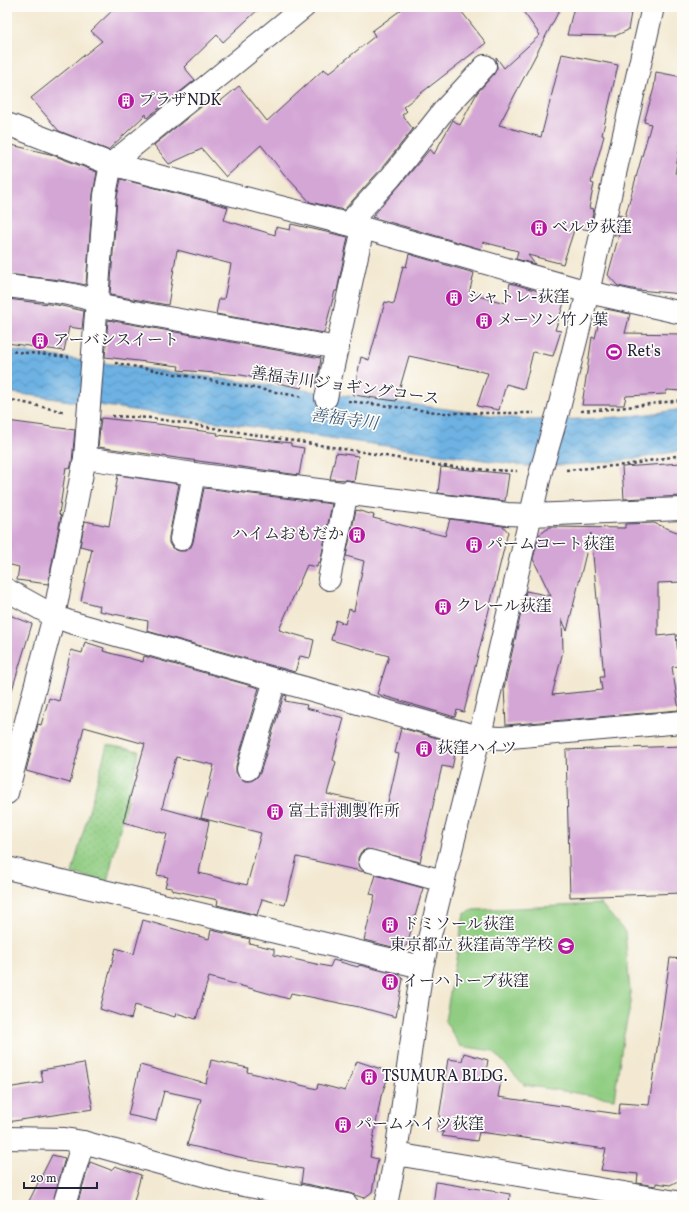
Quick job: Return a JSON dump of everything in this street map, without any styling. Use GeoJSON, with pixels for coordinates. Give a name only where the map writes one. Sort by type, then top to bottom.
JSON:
{"type":"FeatureCollection","features":[{"type":"Feature","properties":{"kind":"street"},"geometry":{"type":"LineString","coordinates":[[7,793],[54,616],[85,458],[105,195],[111,164],[304,7]]}},
{"type":"Feature","properties":{"kind":"street"},"geometry":{"type":"LineString","coordinates":[[386,1205],[396,1154],[422,967],[479,737],[541,469],[557,415],[588,292],[653,7]]}},
{"type":"Feature","properties":{"kind":"street"},"geometry":{"type":"LineString","coordinates":[[326,398],[338,348],[356,226],[391,177],[445,109],[485,66]]}},
{"type":"Feature","properties":{"kind":"street"},"geometry":{"type":"LineString","coordinates":[[7,124],[111,164],[356,226],[588,292],[682,313]]}},
{"type":"Feature","properties":{"kind":"street"},"geometry":{"type":"LineString","coordinates":[[7,286],[97,301],[106,308],[338,348]]}},
{"type":"Feature","properties":{"kind":"street"},"geometry":{"type":"LineString","coordinates":[[85,458],[194,474],[347,492],[507,514],[531,515],[682,508]]}},
{"type":"Feature","properties":{"kind":"street"},"geometry":{"type":"LineString","coordinates":[[181,539],[194,474]]}},
{"type":"Feature","properties":{"kind":"street"},"geometry":{"type":"LineString","coordinates":[[330,579],[347,492]]}},
{"type":"Feature","properties":{"kind":"street"},"geometry":{"type":"LineString","coordinates":[[7,590],[54,616],[479,737],[500,738],[682,722]]}},
{"type":"Feature","properties":{"kind":"street"},"geometry":{"type":"LineString","coordinates":[[248,769],[275,680]]}},
{"type":"Feature","properties":{"kind":"street"},"geometry":{"type":"LineString","coordinates":[[370,860],[444,881]]}},
{"type":"Feature","properties":{"kind":"street"},"geometry":{"type":"LineString","coordinates":[[7,868],[422,967]]}},
{"type":"Feature","properties":{"kind":"street"},"geometry":{"type":"LineString","coordinates":[[7,1138],[65,1139],[83,1142],[302,1201],[347,1205]]}},
{"type":"Feature","properties":{"kind":"street"},"geometry":{"type":"LineString","coordinates":[[64,1205],[83,1142]]}},
{"type":"Feature","properties":{"kind":"street"},"geometry":{"type":"LineString","coordinates":[[396,1154],[682,1204]]}},
{"type":"Feature","properties":{"kind":"path","name":"善福寺川ジョギングコース"},"geometry":{"type":"LineString","coordinates":[[7,351],[92,360],[307,398],[326,398],[444,413],[557,415],[682,400]]}},
{"type":"Feature","properties":{"kind":"path"},"geometry":{"type":"LineString","coordinates":[[7,399],[88,413],[151,418],[434,465],[489,470],[588,469],[682,456]]}},
{"type":"Feature","properties":{"kind":"green space"},"geometry":{"type":"Polygon","coordinates":[[[107,745],[139,751],[107,882],[72,873],[107,745]]]}},
{"type":"Feature","properties":{"kind":"green space"},"geometry":{"type":"Polygon","coordinates":[[[601,904],[625,932],[631,1003],[623,1039],[614,1099],[524,1085],[493,1051],[460,1046],[445,1021],[464,914],[473,910],[601,904]]]}},
{"type":"Feature","properties":{"kind":"water","name":"善福寺川"},"geometry":{"type":"Polygon","coordinates":[[[7,350],[528,420],[605,418],[644,415],[682,409],[682,450],[605,462],[526,466],[7,392],[7,350]]]}},
{"type":"Feature","properties":{"kind":"building"},"geometry":{"type":"Polygon","coordinates":[[[116,7],[261,7],[223,42],[217,35],[184,67],[195,80],[147,118],[146,114],[108,150],[59,131],[31,98],[102,41],[91,31],[116,7]]]}},
{"type":"Feature","properties":{"kind":"building"},"geometry":{"type":"Polygon","coordinates":[[[405,7],[458,7],[486,43],[403,107],[407,111],[402,115],[413,129],[381,169],[344,210],[310,202],[284,174],[261,145],[226,177],[202,149],[169,164],[154,145],[212,98],[217,104],[239,86],[267,121],[324,69],[329,73],[375,36],[372,31],[405,7]]]}},
{"type":"Feature","properties":{"kind":"building"},"geometry":{"type":"Polygon","coordinates":[[[520,7],[561,7],[499,125],[541,137],[562,54],[618,65],[602,135],[604,136],[591,183],[594,184],[589,208],[594,209],[589,230],[575,227],[563,264],[528,255],[535,264],[516,259],[518,251],[483,242],[481,249],[372,217],[430,149],[434,154],[453,120],[460,125],[477,93],[494,74],[497,68],[496,57],[504,68],[540,35],[520,7]]]}},
{"type":"Feature","properties":{"kind":"building"},"geometry":{"type":"Polygon","coordinates":[[[574,7],[632,7],[628,30],[615,36],[567,35],[574,7]]]}},
{"type":"Feature","properties":{"kind":"building"},"geometry":{"type":"Polygon","coordinates":[[[656,72],[682,77],[682,136],[675,173],[682,175],[682,294],[638,290],[618,286],[608,275],[619,235],[614,235],[618,215],[625,217],[651,124],[644,122],[654,88],[656,72]]]}},
{"type":"Feature","properties":{"kind":"building"},"geometry":{"type":"Polygon","coordinates":[[[7,144],[50,154],[97,172],[93,194],[86,285],[60,280],[7,274],[7,144]]]}},
{"type":"Feature","properties":{"kind":"building"},"geometry":{"type":"Polygon","coordinates":[[[121,179],[228,207],[224,220],[275,235],[276,227],[290,230],[291,224],[348,237],[337,291],[335,291],[324,333],[216,314],[219,299],[224,299],[231,264],[177,250],[168,305],[110,295],[117,197],[121,179]]]}},
{"type":"Feature","properties":{"kind":"building"},"geometry":{"type":"Polygon","coordinates":[[[409,254],[474,273],[469,294],[506,303],[510,283],[559,297],[564,303],[555,330],[561,331],[553,356],[533,352],[524,389],[506,384],[499,410],[477,406],[488,373],[409,356],[396,401],[353,395],[361,357],[369,360],[385,302],[394,304],[403,266],[406,267],[409,254]]]}},
{"type":"Feature","properties":{"kind":"building"},"geometry":{"type":"Polygon","coordinates":[[[7,299],[57,305],[84,311],[82,329],[69,327],[64,351],[7,343],[7,299]]]}},
{"type":"Feature","properties":{"kind":"building"},"geometry":{"type":"Polygon","coordinates":[[[606,309],[630,314],[625,333],[682,334],[682,391],[667,390],[666,394],[626,396],[624,405],[582,405],[592,337],[595,338],[601,313],[606,309]]]}},
{"type":"Feature","properties":{"kind":"building"},"geometry":{"type":"Polygon","coordinates":[[[108,320],[321,358],[317,383],[304,381],[301,388],[241,375],[178,370],[179,366],[105,357],[108,320]]]}},
{"type":"Feature","properties":{"kind":"building"},"geometry":{"type":"Polygon","coordinates":[[[101,418],[158,424],[218,433],[217,435],[291,443],[291,446],[304,448],[299,475],[98,447],[101,418]]]}},
{"type":"Feature","properties":{"kind":"building"},"geometry":{"type":"Polygon","coordinates":[[[7,421],[75,430],[72,462],[70,469],[66,467],[59,514],[61,516],[48,584],[17,580],[19,567],[7,564],[7,421]]]}},
{"type":"Feature","properties":{"kind":"building"},"geometry":{"type":"Polygon","coordinates":[[[336,453],[358,456],[354,482],[349,480],[330,479],[336,453]]]}},
{"type":"Feature","properties":{"kind":"building"},"geometry":{"type":"Polygon","coordinates":[[[682,463],[682,496],[624,499],[622,467],[682,463]]]}},
{"type":"Feature","properties":{"kind":"building"},"geometry":{"type":"Polygon","coordinates":[[[441,467],[509,474],[505,501],[438,493],[441,467]]]}},
{"type":"Feature","properties":{"kind":"building"},"geometry":{"type":"Polygon","coordinates":[[[118,475],[179,484],[169,543],[172,548],[179,551],[185,551],[191,547],[193,542],[204,488],[332,504],[320,563],[318,562],[317,567],[307,565],[279,630],[314,640],[310,658],[300,656],[295,672],[147,631],[148,621],[99,611],[100,606],[81,601],[92,549],[80,546],[85,521],[109,526],[118,475]]]}},
{"type":"Feature","properties":{"kind":"building"},"geometry":{"type":"Polygon","coordinates":[[[356,510],[374,515],[373,518],[445,536],[450,519],[503,526],[508,532],[464,712],[457,710],[455,717],[377,694],[389,656],[331,640],[336,620],[345,624],[349,609],[354,611],[364,561],[346,556],[356,510]]]}},
{"type":"Feature","properties":{"kind":"building"},"geometry":{"type":"Polygon","coordinates":[[[654,523],[682,534],[682,582],[658,583],[658,636],[676,634],[679,666],[672,667],[679,710],[506,725],[504,688],[526,591],[551,596],[533,559],[539,535],[550,527],[625,528],[625,524],[654,523]],[[591,533],[567,631],[562,619],[563,651],[552,695],[602,690],[600,677],[604,677],[591,533]]]}},
{"type":"Feature","properties":{"kind":"building"},"geometry":{"type":"Polygon","coordinates":[[[7,614],[32,624],[12,690],[7,689],[7,614]]]}},
{"type":"Feature","properties":{"kind":"building"},"geometry":{"type":"Polygon","coordinates":[[[85,642],[104,648],[103,651],[143,662],[144,656],[259,688],[236,766],[236,772],[239,777],[245,781],[251,781],[260,773],[284,695],[287,696],[285,701],[307,705],[306,708],[344,718],[333,760],[336,762],[327,794],[387,807],[399,754],[395,753],[401,728],[448,741],[447,744],[455,754],[452,768],[442,766],[420,862],[367,849],[361,852],[358,858],[358,865],[365,872],[297,857],[285,905],[262,899],[257,915],[217,905],[218,900],[172,890],[172,888],[165,887],[168,877],[157,875],[167,834],[123,822],[145,744],[84,727],[70,783],[26,771],[38,724],[41,725],[49,698],[59,701],[71,650],[82,653],[85,642]],[[176,757],[162,808],[209,821],[199,873],[247,885],[261,833],[201,818],[214,765],[176,757]]]}},
{"type":"Feature","properties":{"kind":"building"},"geometry":{"type":"Polygon","coordinates":[[[682,746],[682,893],[570,897],[566,750],[682,746]]]}},
{"type":"Feature","properties":{"kind":"building","name":"ドミソール荻窪"},"geometry":{"type":"Polygon","coordinates":[[[376,875],[423,888],[407,945],[401,949],[364,940],[375,895],[370,894],[376,875]]]}},
{"type":"Feature","properties":{"kind":"building"},"geometry":{"type":"Polygon","coordinates":[[[143,920],[209,939],[211,930],[250,939],[249,943],[274,949],[274,955],[330,967],[333,960],[358,967],[359,965],[400,975],[403,979],[396,1017],[359,1007],[291,993],[289,999],[209,977],[196,1019],[176,1013],[175,1017],[135,1005],[131,1019],[100,1009],[116,948],[134,954],[143,920]]]}},
{"type":"Feature","properties":{"kind":"building"},"geometry":{"type":"Polygon","coordinates":[[[670,958],[682,959],[682,1179],[670,1185],[656,1183],[656,1186],[637,1183],[638,1174],[601,1170],[606,1149],[479,1132],[477,1141],[442,1136],[444,1132],[437,1131],[448,1059],[462,1061],[464,1053],[488,1060],[485,1077],[501,1080],[498,1097],[619,1114],[620,1103],[649,1105],[670,958]]]}},
{"type":"Feature","properties":{"kind":"building"},"geometry":{"type":"Polygon","coordinates":[[[211,1060],[248,1068],[247,1072],[317,1089],[318,1084],[345,1091],[357,1061],[390,1072],[381,1096],[370,1157],[378,1159],[372,1192],[364,1198],[349,1193],[301,1183],[303,1169],[248,1160],[187,1145],[201,1099],[164,1091],[156,1121],[128,1115],[140,1065],[206,1083],[211,1060]]]}},
{"type":"Feature","properties":{"kind":"building"},"geometry":{"type":"Polygon","coordinates":[[[84,1063],[93,1109],[7,1122],[7,1088],[43,1082],[41,1070],[84,1063]]]}},
{"type":"Feature","properties":{"kind":"building"},"geometry":{"type":"Polygon","coordinates":[[[52,1155],[65,1158],[52,1205],[27,1205],[52,1155]]]}},
{"type":"Feature","properties":{"kind":"building"},"geometry":{"type":"Polygon","coordinates":[[[90,1162],[111,1170],[115,1166],[141,1175],[133,1205],[77,1205],[90,1162]]]}},
{"type":"Feature","properties":{"kind":"building"},"geometry":{"type":"Polygon","coordinates":[[[436,1182],[510,1194],[509,1205],[433,1205],[436,1182]]]}},
{"type":"Feature","properties":{"kind":"place","name":"プラザNDK"},"geometry":{"type":"Point","coordinates":[126,101]}},
{"type":"Feature","properties":{"kind":"place","name":"ベルウ荻窪"},"geometry":{"type":"Point","coordinates":[539,228]}},
{"type":"Feature","properties":{"kind":"place","name":"シャトレ-荻窪"},"geometry":{"type":"Point","coordinates":[454,298]}},
{"type":"Feature","properties":{"kind":"place","name":"メーソン竹ノ葉"},"geometry":{"type":"Point","coordinates":[484,321]}},
{"type":"Feature","properties":{"kind":"place","name":"アーバンスイート"},"geometry":{"type":"Point","coordinates":[40,341]}},
{"type":"Feature","properties":{"kind":"place","name":"Ret's"},"geometry":{"type":"Point","coordinates":[614,352]}},
{"type":"Feature","properties":{"kind":"place","name":"ハイムおもだか"},"geometry":{"type":"Point","coordinates":[357,535]}},
{"type":"Feature","properties":{"kind":"place","name":"パームコート荻窪"},"geometry":{"type":"Point","coordinates":[474,545]}},
{"type":"Feature","properties":{"kind":"place","name":"クレール荻窪"},"geometry":{"type":"Point","coordinates":[443,607]}},
{"type":"Feature","properties":{"kind":"place","name":"荻窪ハイツ"},"geometry":{"type":"Point","coordinates":[424,749]}},
{"type":"Feature","properties":{"kind":"place","name":"富士計測製作所"},"geometry":{"type":"Point","coordinates":[275,812]}},
{"type":"Feature","properties":{"kind":"place","name":"ドミソール荻窪"},"geometry":{"type":"Point","coordinates":[390,925]}},
{"type":"Feature","properties":{"kind":"place","name":"東京都立 荻窪高等学校"},"geometry":{"type":"Point","coordinates":[566,946]}},
{"type":"Feature","properties":{"kind":"place","name":"イーハトーブ荻窪"},"geometry":{"type":"Point","coordinates":[390,982]}},
{"type":"Feature","properties":{"kind":"place","name":"TSUMURA BLDG."},"geometry":{"type":"Point","coordinates":[369,1077]}},
{"type":"Feature","properties":{"kind":"place","name":"パームハイツ荻窪"},"geometry":{"type":"Point","coordinates":[343,1125]}}]}
